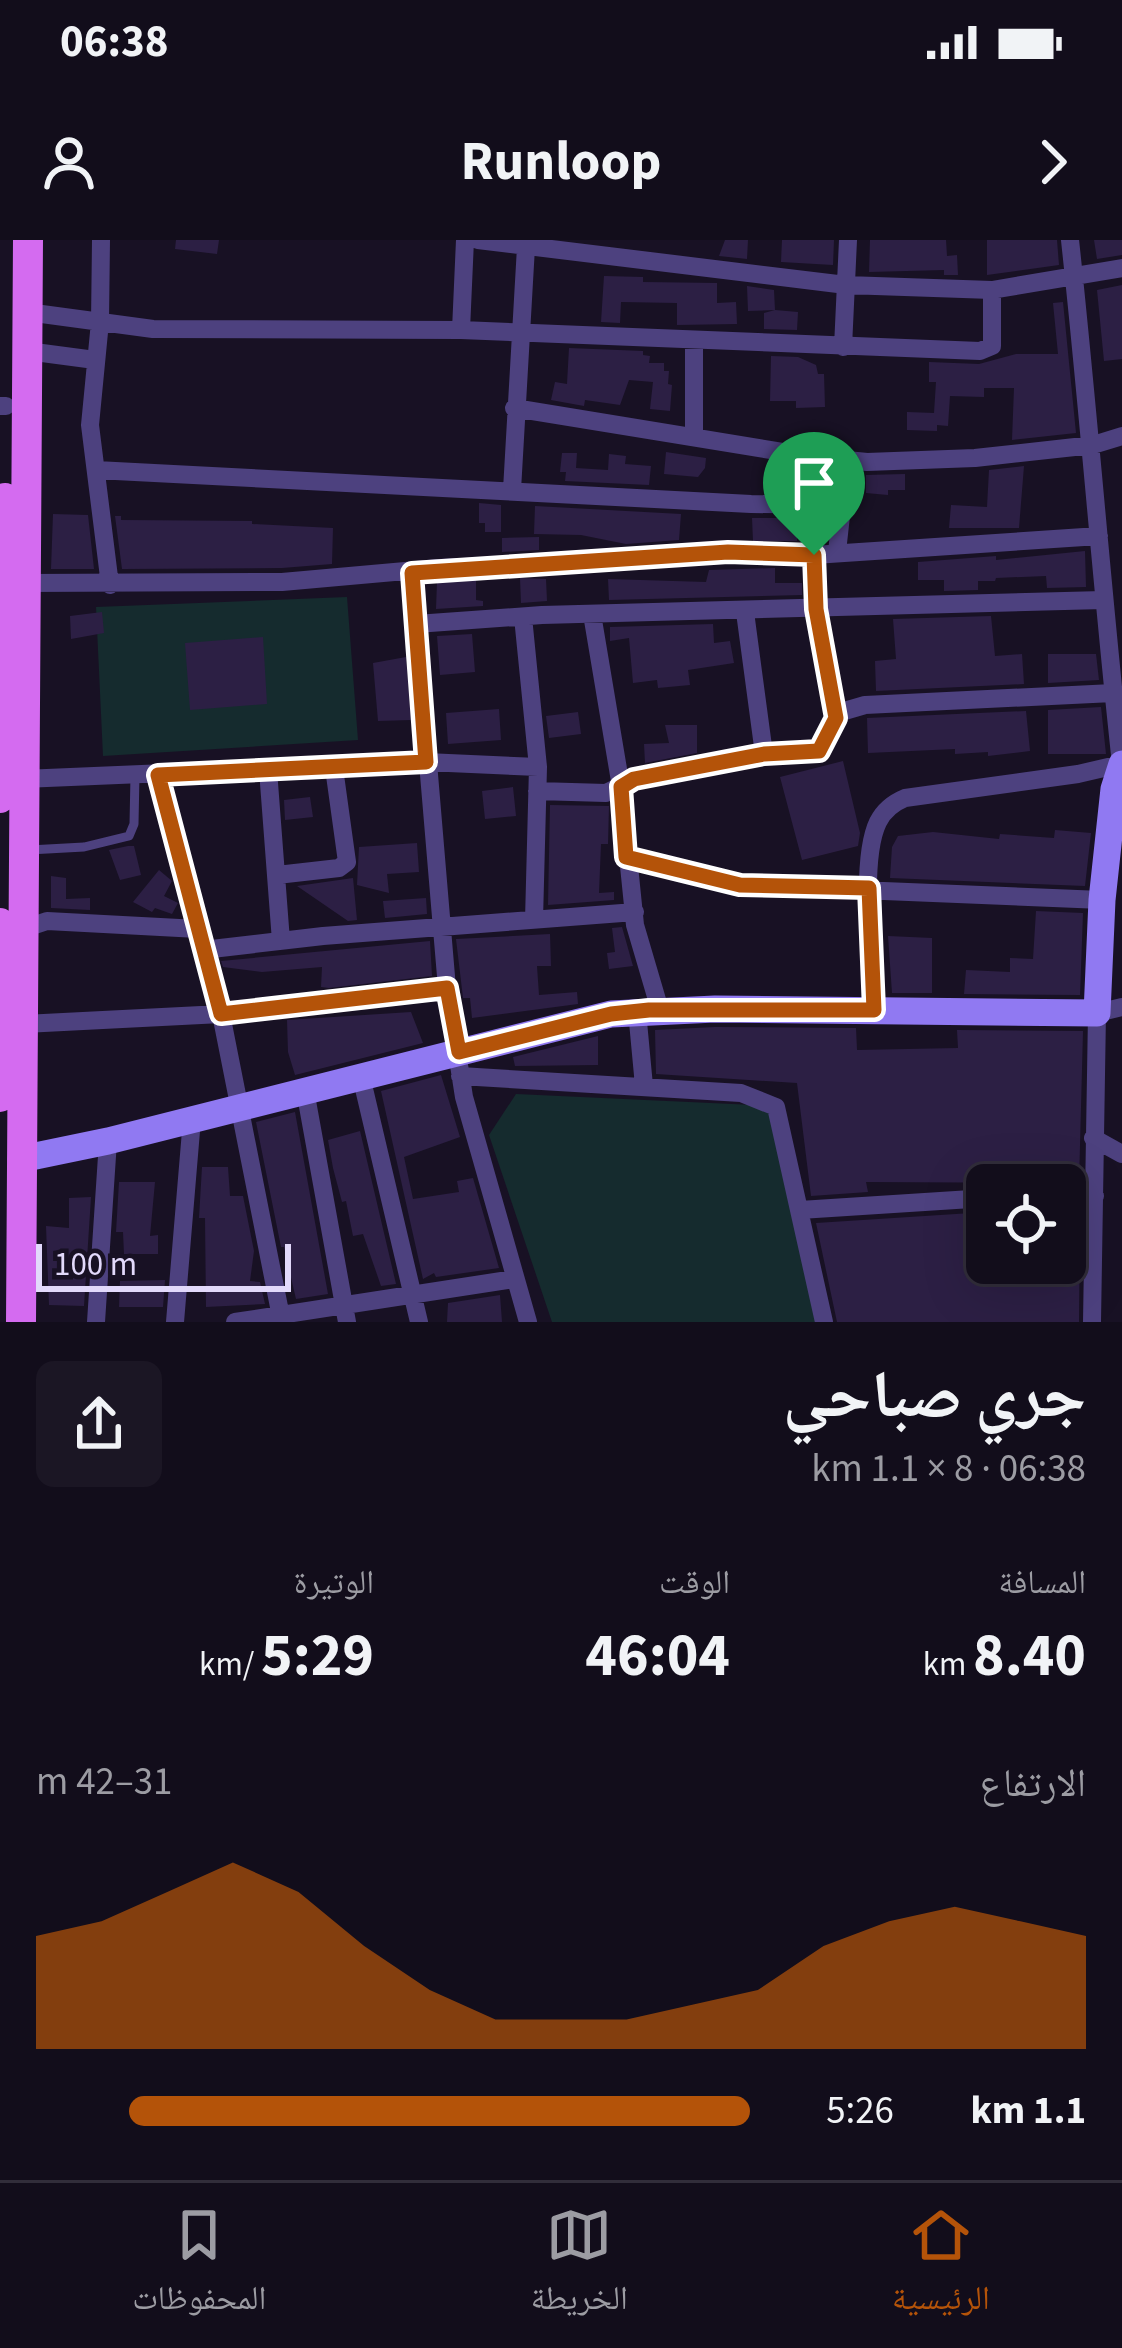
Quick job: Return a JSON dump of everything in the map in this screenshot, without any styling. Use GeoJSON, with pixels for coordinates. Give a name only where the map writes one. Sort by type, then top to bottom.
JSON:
{"type":"FeatureCollection","features":[{"type":"Feature","properties":{"kind":"main road"},"geometry":{"type":"LineString","coordinates":[[0,1097],[1,994],[16,920],[23,850],[12,789],[3,406],[9,240]]}},
{"type":"Feature","properties":{"kind":"main road"},"geometry":{"type":"LineString","coordinates":[[12,789],[25,584],[28,240]]}},
{"type":"Feature","properties":{"kind":"main road"},"geometry":{"type":"LineString","coordinates":[[16,920],[24,1024],[21,1322]]}},
{"type":"Feature","properties":{"kind":"street"},"geometry":{"type":"LineString","coordinates":[[101,240],[100,322],[90,425],[110,585]]}},
{"type":"Feature","properties":{"kind":"street"},"geometry":{"type":"LineString","coordinates":[[461,330],[465,240]]}},
{"type":"Feature","properties":{"kind":"street"},"geometry":{"type":"LineString","coordinates":[[478,240],[526,247],[621,249],[846,285],[992,290],[1122,268]]}},
{"type":"Feature","properties":{"kind":"street"},"geometry":{"type":"LineString","coordinates":[[843,347],[848,240]]}},
{"type":"Feature","properties":{"kind":"street"},"geometry":{"type":"LineString","coordinates":[[1070,240],[1093,445],[1120,777],[1102,900],[1109,1010],[1093,1138],[1092,1322]]}},
{"type":"Feature","properties":{"kind":"street"},"geometry":{"type":"LineString","coordinates":[[512,490],[526,247]]}},
{"type":"Feature","properties":{"kind":"street"},"geometry":{"type":"LineString","coordinates":[[27,312],[176,329],[461,330],[989,350],[992,290]]}},
{"type":"Feature","properties":{"kind":"street"},"geometry":{"type":"LineString","coordinates":[[694,341],[694,437]]}},
{"type":"Feature","properties":{"kind":"street"},"geometry":{"type":"LineString","coordinates":[[27,351],[95,360]]}},
{"type":"Feature","properties":{"kind":"street"},"geometry":{"type":"LineString","coordinates":[[514,408],[847,461],[934,461],[1093,445],[1122,436]]}},
{"type":"Feature","properties":{"kind":"street"},"geometry":{"type":"LineString","coordinates":[[837,552],[847,461]]}},
{"type":"Feature","properties":{"kind":"street"},"geometry":{"type":"LineString","coordinates":[[96,470],[842,505]]}},
{"type":"Feature","properties":{"kind":"street"},"geometry":{"type":"LineString","coordinates":[[25,584],[282,582],[679,553],[814,555],[1099,536]]}},
{"type":"Feature","properties":{"kind":"street"},"geometry":{"type":"LineString","coordinates":[[814,555],[816,609],[836,718]]}},
{"type":"Feature","properties":{"kind":"street"},"geometry":{"type":"LineString","coordinates":[[1101,574],[1122,572]]}},
{"type":"Feature","properties":{"kind":"street"},"geometry":{"type":"LineString","coordinates":[[412,573],[447,988],[459,1064],[528,1322]]}},
{"type":"Feature","properties":{"kind":"street"},"geometry":{"type":"LineString","coordinates":[[416,624],[523,616],[1103,600]]}},
{"type":"Feature","properties":{"kind":"street"},"geometry":{"type":"LineString","coordinates":[[745,612],[764,754]]}},
{"type":"Feature","properties":{"kind":"street"},"geometry":{"type":"LineString","coordinates":[[592,614],[621,787],[648,1010],[644,1086]]}},
{"type":"Feature","properties":{"kind":"street"},"geometry":{"type":"LineString","coordinates":[[523,616],[538,767],[534,920]]}},
{"type":"Feature","properties":{"kind":"street"},"geometry":{"type":"LineString","coordinates":[[537,791],[606,793],[634,779],[764,754],[819,751],[836,718],[850,707],[1113,693]]}},
{"type":"Feature","properties":{"kind":"street"},"geometry":{"type":"LineString","coordinates":[[12,789],[135,776],[426,762],[538,767]]}},
{"type":"Feature","properties":{"kind":"street"},"geometry":{"type":"LineString","coordinates":[[278,875],[339,868],[346,862],[334,768]]}},
{"type":"Feature","properties":{"kind":"street"},"geometry":{"type":"LineString","coordinates":[[268,770],[281,941]]}},
{"type":"Feature","properties":{"kind":"street"},"geometry":{"type":"LineString","coordinates":[[158,775],[221,1014],[281,1319]]}},
{"type":"Feature","properties":{"kind":"street"},"geometry":{"type":"LineString","coordinates":[[874,1010],[869,888],[874,833],[885,810],[905,798],[1078,775],[1120,777]]}},
{"type":"Feature","properties":{"kind":"street"},"geometry":{"type":"LineString","coordinates":[[626,857],[740,885],[1102,900]]}},
{"type":"Feature","properties":{"kind":"street"},"geometry":{"type":"LineString","coordinates":[[203,950],[635,912]]}},
{"type":"Feature","properties":{"kind":"street"},"geometry":{"type":"LineString","coordinates":[[16,920],[198,928]]}},
{"type":"Feature","properties":{"kind":"street"},"geometry":{"type":"LineString","coordinates":[[24,1024],[221,1014],[447,988]]}},
{"type":"Feature","properties":{"kind":"street"},"geometry":{"type":"LineString","coordinates":[[459,1064],[539,1030],[648,1010],[1109,1010]]}},
{"type":"Feature","properties":{"kind":"street"},"geometry":{"type":"LineString","coordinates":[[21,1159],[108,1142],[362,1076],[459,1064],[741,1093],[776,1107],[824,1322]]}},
{"type":"Feature","properties":{"kind":"street"},"geometry":{"type":"LineString","coordinates":[[362,1076],[419,1322]]}},
{"type":"Feature","properties":{"kind":"street"},"geometry":{"type":"LineString","coordinates":[[304,1090],[346,1314]]}},
{"type":"Feature","properties":{"kind":"street"},"geometry":{"type":"LineString","coordinates":[[175,1322],[192,1119]]}},
{"type":"Feature","properties":{"kind":"street"},"geometry":{"type":"LineString","coordinates":[[1093,1138],[1122,1154]]}},
{"type":"Feature","properties":{"kind":"street"},"geometry":{"type":"LineString","coordinates":[[96,1322],[108,1142]]}},
{"type":"Feature","properties":{"kind":"street"},"geometry":{"type":"LineString","coordinates":[[1086,1196],[1094,1196]]}},
{"type":"Feature","properties":{"kind":"street"},"geometry":{"type":"LineString","coordinates":[[800,1210],[966,1199]]}},
{"type":"Feature","properties":{"kind":"street"},"geometry":{"type":"LineString","coordinates":[[235,1322],[346,1314],[413,1294],[514,1279]]}},
{"type":"Feature","properties":{"kind":"lane"},"geometry":{"type":"LineString","coordinates":[[23,850],[84,847],[130,836],[135,776]]}},
{"type":"Feature","properties":{"kind":"green space"},"geometry":{"type":"Polygon","coordinates":[[[347,597],[358,740],[103,756],[96,607],[347,597]]]}},
{"type":"Feature","properties":{"kind":"green space"},"geometry":{"type":"Polygon","coordinates":[[[516,1094],[774,1106],[820,1322],[552,1322],[489,1135],[516,1094]]]}},
{"type":"Feature","properties":{"kind":"building"},"geometry":{"type":"Polygon","coordinates":[[[176,240],[219,240],[217,254],[175,249],[176,240]]]}},
{"type":"Feature","properties":{"kind":"building"},"geometry":{"type":"Polygon","coordinates":[[[725,240],[748,240],[747,259],[719,256],[725,240]]]}},
{"type":"Feature","properties":{"kind":"building"},"geometry":{"type":"Polygon","coordinates":[[[782,240],[834,240],[833,265],[781,262],[782,240]]]}},
{"type":"Feature","properties":{"kind":"building"},"geometry":{"type":"Polygon","coordinates":[[[870,240],[946,240],[947,256],[957,255],[958,275],[944,275],[944,270],[869,272],[870,240]]]}},
{"type":"Feature","properties":{"kind":"building"},"geometry":{"type":"Polygon","coordinates":[[[987,240],[1057,240],[1059,265],[987,275],[987,240]]]}},
{"type":"Feature","properties":{"kind":"building"},"geometry":{"type":"Polygon","coordinates":[[[1094,240],[1122,240],[1122,255],[1097,259],[1094,240]]]}},
{"type":"Feature","properties":{"kind":"building"},"geometry":{"type":"Polygon","coordinates":[[[604,276],[717,283],[717,303],[736,302],[737,324],[677,325],[677,303],[621,302],[620,323],[601,322],[604,276]]]}},
{"type":"Feature","properties":{"kind":"building"},"geometry":{"type":"Polygon","coordinates":[[[1122,285],[1122,359],[1104,361],[1097,290],[1122,285]]]}},
{"type":"Feature","properties":{"kind":"building"},"geometry":{"type":"Polygon","coordinates":[[[747,286],[774,290],[775,310],[748,311],[747,286]]]}},
{"type":"Feature","properties":{"kind":"building"},"geometry":{"type":"Polygon","coordinates":[[[1063,302],[1076,433],[1012,440],[1014,388],[984,388],[984,397],[950,396],[948,426],[937,425],[937,431],[907,430],[907,412],[934,413],[936,382],[929,382],[929,362],[979,364],[1016,354],[1058,354],[1053,303],[1063,302]]]}},
{"type":"Feature","properties":{"kind":"building"},"geometry":{"type":"Polygon","coordinates":[[[798,312],[797,330],[764,329],[764,313],[798,312]]]}},
{"type":"Feature","properties":{"kind":"building"},"geometry":{"type":"Polygon","coordinates":[[[569,348],[643,351],[650,356],[649,363],[664,363],[672,385],[670,411],[650,409],[653,382],[629,380],[620,405],[551,400],[555,382],[567,384],[569,348]]]}},
{"type":"Feature","properties":{"kind":"building"},"geometry":{"type":"Polygon","coordinates":[[[771,356],[798,357],[816,365],[818,374],[824,374],[825,407],[796,408],[796,401],[770,401],[771,356]]]}},
{"type":"Feature","properties":{"kind":"building"},"geometry":{"type":"Polygon","coordinates":[[[666,452],[706,458],[705,468],[698,477],[664,474],[666,452]]]}},
{"type":"Feature","properties":{"kind":"building"},"geometry":{"type":"Polygon","coordinates":[[[562,453],[577,453],[576,468],[608,470],[609,454],[626,456],[625,464],[651,466],[649,485],[565,481],[566,472],[560,472],[562,453]]]}},
{"type":"Feature","properties":{"kind":"building"},"geometry":{"type":"Polygon","coordinates":[[[1024,466],[1019,528],[949,528],[951,505],[987,507],[989,470],[1024,466]]]}},
{"type":"Feature","properties":{"kind":"building"},"geometry":{"type":"Polygon","coordinates":[[[905,474],[905,490],[888,490],[888,495],[866,493],[866,475],[905,474]]]}},
{"type":"Feature","properties":{"kind":"building"},"geometry":{"type":"Polygon","coordinates":[[[479,503],[501,505],[501,532],[485,532],[485,523],[479,523],[479,503]]]}},
{"type":"Feature","properties":{"kind":"building"},"geometry":{"type":"Polygon","coordinates":[[[535,506],[681,514],[679,540],[626,544],[581,535],[534,534],[535,506]]]}},
{"type":"Feature","properties":{"kind":"building"},"geometry":{"type":"Polygon","coordinates":[[[53,514],[88,515],[94,569],[51,569],[53,514]]]}},
{"type":"Feature","properties":{"kind":"building"},"geometry":{"type":"Polygon","coordinates":[[[115,516],[121,520],[252,521],[333,528],[332,564],[122,569],[115,516]]]}},
{"type":"Feature","properties":{"kind":"building"},"geometry":{"type":"Polygon","coordinates":[[[752,518],[803,518],[803,535],[797,535],[797,541],[753,541],[752,518]]]}},
{"type":"Feature","properties":{"kind":"building"},"geometry":{"type":"Polygon","coordinates":[[[539,537],[539,550],[502,552],[502,538],[539,537]]]}},
{"type":"Feature","properties":{"kind":"building"},"geometry":{"type":"Polygon","coordinates":[[[1085,551],[1086,587],[1047,588],[1046,576],[996,578],[978,581],[978,590],[944,591],[944,580],[918,580],[918,562],[1085,551]]]}},
{"type":"Feature","properties":{"kind":"building"},"geometry":{"type":"Polygon","coordinates":[[[775,568],[775,583],[802,583],[802,595],[609,600],[608,579],[706,582],[709,570],[775,568]]]}},
{"type":"Feature","properties":{"kind":"building"},"geometry":{"type":"Polygon","coordinates":[[[520,578],[546,579],[547,601],[521,603],[520,578]]]}},
{"type":"Feature","properties":{"kind":"building"},"geometry":{"type":"Polygon","coordinates":[[[476,580],[476,600],[483,601],[483,606],[436,609],[437,582],[476,580]]]}},
{"type":"Feature","properties":{"kind":"building"},"geometry":{"type":"Polygon","coordinates":[[[102,612],[104,633],[71,639],[70,616],[102,612]]]}},
{"type":"Feature","properties":{"kind":"building"},"geometry":{"type":"Polygon","coordinates":[[[991,616],[995,656],[1022,654],[1024,684],[876,691],[875,661],[896,659],[893,619],[991,616]]]}},
{"type":"Feature","properties":{"kind":"building"},"geometry":{"type":"Polygon","coordinates":[[[713,624],[714,643],[730,641],[734,663],[688,670],[690,685],[658,688],[657,680],[633,683],[629,638],[610,641],[610,627],[713,624]]]}},
{"type":"Feature","properties":{"kind":"building"},"geometry":{"type":"Polygon","coordinates":[[[472,634],[475,672],[440,675],[437,636],[472,634]]]}},
{"type":"Feature","properties":{"kind":"building"},"geometry":{"type":"Polygon","coordinates":[[[263,637],[267,704],[190,710],[185,643],[263,637]]]}},
{"type":"Feature","properties":{"kind":"building"},"geometry":{"type":"Polygon","coordinates":[[[1048,654],[1096,654],[1099,680],[1048,683],[1048,654]]]}},
{"type":"Feature","properties":{"kind":"building"},"geometry":{"type":"Polygon","coordinates":[[[406,657],[411,720],[378,721],[373,663],[406,657]]]}},
{"type":"Feature","properties":{"kind":"building"},"geometry":{"type":"Polygon","coordinates":[[[1101,707],[1106,754],[1048,754],[1048,710],[1101,707]]]}},
{"type":"Feature","properties":{"kind":"building"},"geometry":{"type":"Polygon","coordinates":[[[499,709],[501,740],[448,744],[446,713],[499,709]]]}},
{"type":"Feature","properties":{"kind":"building"},"geometry":{"type":"Polygon","coordinates":[[[1026,711],[1030,751],[988,756],[988,752],[955,754],[955,749],[868,753],[867,718],[1026,711]]]}},
{"type":"Feature","properties":{"kind":"building"},"geometry":{"type":"Polygon","coordinates":[[[578,712],[581,734],[549,738],[546,716],[578,712]]]}},
{"type":"Feature","properties":{"kind":"building"},"geometry":{"type":"Polygon","coordinates":[[[665,725],[697,725],[697,753],[645,763],[644,744],[669,743],[665,725]]]}},
{"type":"Feature","properties":{"kind":"building"},"geometry":{"type":"Polygon","coordinates":[[[843,761],[860,833],[858,846],[802,860],[780,777],[843,761]]]}},
{"type":"Feature","properties":{"kind":"building"},"geometry":{"type":"Polygon","coordinates":[[[513,787],[516,816],[485,819],[482,791],[513,787]]]}},
{"type":"Feature","properties":{"kind":"building"},"geometry":{"type":"Polygon","coordinates":[[[310,797],[313,817],[285,820],[284,800],[310,797]]]}},
{"type":"Feature","properties":{"kind":"building"},"geometry":{"type":"Polygon","coordinates":[[[550,805],[609,806],[608,844],[601,844],[599,893],[614,892],[614,900],[548,905],[550,805]]]}},
{"type":"Feature","properties":{"kind":"building"},"geometry":{"type":"Polygon","coordinates":[[[1055,830],[1091,833],[1085,886],[890,878],[892,847],[898,836],[933,832],[999,839],[1000,834],[1054,838],[1055,830]]]}},
{"type":"Feature","properties":{"kind":"building"},"geometry":{"type":"Polygon","coordinates":[[[417,843],[419,872],[387,874],[389,893],[357,885],[359,847],[417,843]]]}},
{"type":"Feature","properties":{"kind":"building"},"geometry":{"type":"Polygon","coordinates":[[[134,846],[141,875],[120,880],[109,850],[134,846]]]}},
{"type":"Feature","properties":{"kind":"building"},"geometry":{"type":"Polygon","coordinates":[[[159,870],[172,881],[164,896],[178,903],[172,914],[155,908],[152,912],[133,902],[159,870]]]}},
{"type":"Feature","properties":{"kind":"building"},"geometry":{"type":"Polygon","coordinates":[[[51,876],[66,878],[66,899],[90,898],[90,910],[51,908],[51,876]]]}},
{"type":"Feature","properties":{"kind":"building"},"geometry":{"type":"Polygon","coordinates":[[[353,878],[357,920],[348,921],[297,886],[353,878]]]}},
{"type":"Feature","properties":{"kind":"building"},"geometry":{"type":"Polygon","coordinates":[[[426,898],[427,914],[385,918],[383,901],[426,898]]]}},
{"type":"Feature","properties":{"kind":"building"},"geometry":{"type":"Polygon","coordinates":[[[1036,911],[1083,913],[1080,995],[964,994],[966,970],[1010,972],[1010,958],[1033,959],[1036,911]]]}},
{"type":"Feature","properties":{"kind":"building"},"geometry":{"type":"Polygon","coordinates":[[[622,927],[633,966],[609,969],[607,953],[615,952],[612,928],[622,927]]]}},
{"type":"Feature","properties":{"kind":"building"},"geometry":{"type":"Polygon","coordinates":[[[550,934],[551,966],[537,966],[539,995],[577,992],[578,1004],[472,1018],[470,998],[463,998],[456,939],[550,934]]]}},
{"type":"Feature","properties":{"kind":"building"},"geometry":{"type":"Polygon","coordinates":[[[888,936],[932,938],[932,993],[892,993],[888,936]]]}},
{"type":"Feature","properties":{"kind":"building"},"geometry":{"type":"Polygon","coordinates":[[[430,941],[432,976],[329,988],[321,987],[322,967],[262,972],[223,967],[221,961],[430,941]]]}},
{"type":"Feature","properties":{"kind":"building"},"geometry":{"type":"Polygon","coordinates":[[[411,1012],[423,1043],[295,1075],[288,1052],[287,1020],[411,1012]]]}},
{"type":"Feature","properties":{"kind":"building"},"geometry":{"type":"Polygon","coordinates":[[[856,1028],[857,1050],[958,1048],[957,1030],[1083,1031],[1080,1164],[966,1164],[966,1182],[866,1182],[868,1192],[811,1196],[797,1083],[656,1074],[655,1030],[856,1028]]]}},
{"type":"Feature","properties":{"kind":"building"},"geometry":{"type":"Polygon","coordinates":[[[598,1036],[598,1065],[515,1066],[513,1057],[598,1036]]]}},
{"type":"Feature","properties":{"kind":"building"},"geometry":{"type":"Polygon","coordinates":[[[441,1075],[460,1137],[404,1157],[413,1199],[459,1192],[457,1181],[473,1178],[499,1268],[436,1277],[434,1273],[423,1279],[381,1091],[441,1075]]]}},
{"type":"Feature","properties":{"kind":"building"},"geometry":{"type":"Polygon","coordinates":[[[295,1112],[328,1294],[296,1299],[256,1122],[295,1112]]]}},
{"type":"Feature","properties":{"kind":"building"},"geometry":{"type":"Polygon","coordinates":[[[360,1131],[396,1284],[381,1286],[363,1234],[353,1236],[333,1168],[328,1140],[360,1131]]]}},
{"type":"Feature","properties":{"kind":"building"},"geometry":{"type":"Polygon","coordinates":[[[202,1167],[228,1167],[230,1196],[243,1196],[254,1251],[250,1281],[260,1282],[265,1304],[206,1307],[205,1218],[199,1218],[202,1167]]]}},
{"type":"Feature","properties":{"kind":"building"},"geometry":{"type":"Polygon","coordinates":[[[119,1182],[155,1182],[150,1236],[158,1235],[158,1254],[124,1254],[123,1232],[116,1232],[119,1182]]]}},
{"type":"Feature","properties":{"kind":"building"},"geometry":{"type":"Polygon","coordinates":[[[91,1197],[84,1306],[49,1305],[46,1226],[69,1228],[69,1198],[91,1197]]]}},
{"type":"Feature","properties":{"kind":"building"},"geometry":{"type":"Polygon","coordinates":[[[966,1213],[966,1284],[1079,1284],[1079,1322],[837,1322],[816,1223],[966,1213]]]}},
{"type":"Feature","properties":{"kind":"building"},"geometry":{"type":"Polygon","coordinates":[[[165,1280],[163,1307],[119,1307],[120,1281],[165,1280]]]}},
{"type":"Feature","properties":{"kind":"building"},"geometry":{"type":"Polygon","coordinates":[[[500,1295],[502,1322],[447,1322],[448,1303],[500,1295]]]}},
{"type":"Feature","properties":{"kind":"route"},"geometry":{"type":"LineString","coordinates":[[679,553],[814,555],[816,609],[836,718],[823,748],[764,754],[634,779],[621,787],[626,857],[740,885],[869,888],[874,1010],[649,1010],[611,1014],[459,1052],[447,988],[221,1014],[158,775],[426,762],[412,573],[679,553]]}}]}
